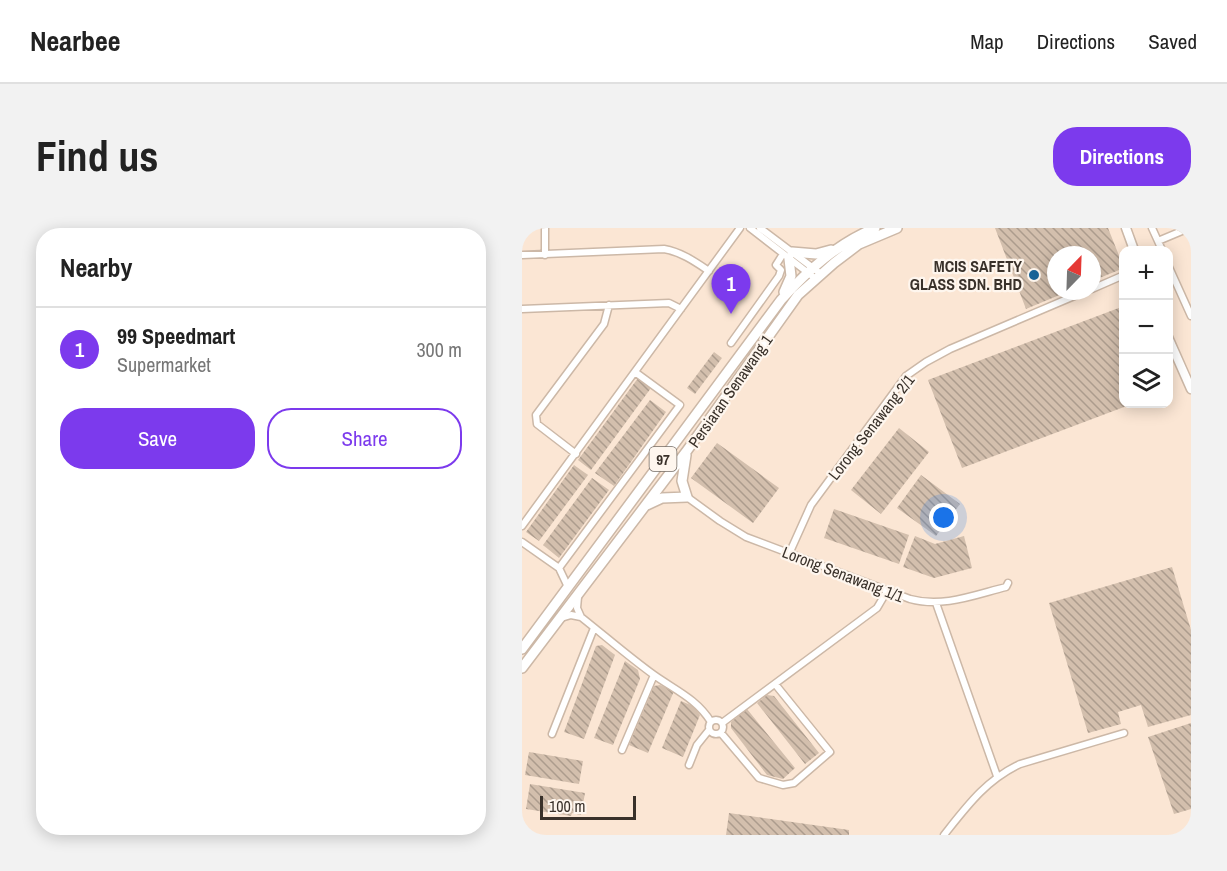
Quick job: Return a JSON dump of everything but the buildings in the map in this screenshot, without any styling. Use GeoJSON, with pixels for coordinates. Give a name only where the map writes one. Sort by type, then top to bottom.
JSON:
{"type":"FeatureCollection","features":[{"type":"Feature","properties":{"kind":"main road","name":"Persiaran Senawang 1"},"geometry":{"type":"LineString","coordinates":[[522,649],[781,300],[810,270],[858,235],[875,228]]}},
{"type":"Feature","properties":{"kind":"main road","name":"Persiaran Senawang 1"},"geometry":{"type":"LineString","coordinates":[[522,668],[646,506],[791,305],[818,276],[859,244],[897,228]]}},
{"type":"Feature","properties":{"kind":"main road"},"geometry":{"type":"LineString","coordinates":[[781,300],[791,276],[788,255],[816,254],[843,245]]}},
{"type":"Feature","properties":{"kind":"main road"},"geometry":{"type":"LineString","coordinates":[[646,506],[662,498],[687,497],[682,481],[686,452]]}},
{"type":"Feature","properties":{"kind":"street"},"geometry":{"type":"LineString","coordinates":[[545,228],[545,255]]}},
{"type":"Feature","properties":{"kind":"street"},"geometry":{"type":"LineString","coordinates":[[522,526],[740,228]]}},
{"type":"Feature","properties":{"kind":"street"},"geometry":{"type":"LineString","coordinates":[[750,228],[818,276]]}},
{"type":"Feature","properties":{"kind":"street"},"geometry":{"type":"LineString","coordinates":[[760,228],[788,255]]}},
{"type":"Feature","properties":{"kind":"street"},"geometry":{"type":"LineString","coordinates":[[1126,228],[1133,246]]}},
{"type":"Feature","properties":{"kind":"street"},"geometry":{"type":"LineString","coordinates":[[1152,228],[1160,246]]}},
{"type":"Feature","properties":{"kind":"street"},"geometry":{"type":"LineString","coordinates":[[1158,241],[1189,228]]}},
{"type":"Feature","properties":{"kind":"street"},"geometry":{"type":"LineString","coordinates":[[522,255],[664,249],[676,251],[691,258],[709,271]]}},
{"type":"Feature","properties":{"kind":"street"},"geometry":{"type":"LineString","coordinates":[[731,343],[779,276],[781,270],[776,265],[788,255]]}},
{"type":"Feature","properties":{"kind":"street"},"geometry":{"type":"LineString","coordinates":[[1173,276],[1191,316]]}},
{"type":"Feature","properties":{"kind":"street"},"geometry":{"type":"LineString","coordinates":[[1101,285],[1119,277]]}},
{"type":"Feature","properties":{"kind":"street","name":"Lorong Senawang 2/1"},"geometry":{"type":"LineString","coordinates":[[789,554],[811,505],[906,376],[950,349],[1065,300]]}},
{"type":"Feature","properties":{"kind":"street"},"geometry":{"type":"LineString","coordinates":[[522,309],[669,303],[681,309]]}},
{"type":"Feature","properties":{"kind":"street"},"geometry":{"type":"LineString","coordinates":[[576,454],[537,424],[536,415],[604,324],[609,305]]}},
{"type":"Feature","properties":{"kind":"street"},"geometry":{"type":"LineString","coordinates":[[1173,348],[1191,389]]}},
{"type":"Feature","properties":{"kind":"street"},"geometry":{"type":"LineString","coordinates":[[1183,370],[1191,378]]}},
{"type":"Feature","properties":{"kind":"street"},"geometry":{"type":"LineString","coordinates":[[559,568],[680,405],[635,372]]}},
{"type":"Feature","properties":{"kind":"street","name":"Lorong Senawang 1/1"},"geometry":{"type":"LineString","coordinates":[[687,497],[746,537],[924,603],[945,603],[1006,587],[1008,584]]}},
{"type":"Feature","properties":{"kind":"street"},"geometry":{"type":"LineString","coordinates":[[522,542],[559,568],[568,587]]}},
{"type":"Feature","properties":{"kind":"street"},"geometry":{"type":"LineString","coordinates":[[580,590],[577,602],[581,617]]}},
{"type":"Feature","properties":{"kind":"street"},"geometry":{"type":"LineString","coordinates":[[722,723],[877,608],[887,591]]}},
{"type":"Feature","properties":{"kind":"street"},"geometry":{"type":"LineString","coordinates":[[936,603],[997,776]]}},
{"type":"Feature","properties":{"kind":"street"},"geometry":{"type":"LineString","coordinates":[[558,619],[572,615],[581,617],[654,675],[703,708],[711,722],[710,730],[715,735],[721,733],[724,727],[722,723],[718,720],[711,722]]}},
{"type":"Feature","properties":{"kind":"street"},"geometry":{"type":"LineString","coordinates":[[552,734],[594,628]]}},
{"type":"Feature","properties":{"kind":"street"},"geometry":{"type":"LineString","coordinates":[[622,750],[654,675]]}},
{"type":"Feature","properties":{"kind":"street"},"geometry":{"type":"LineString","coordinates":[[721,733],[759,778],[783,785],[794,783],[830,752],[775,684]]}},
{"type":"Feature","properties":{"kind":"street"},"geometry":{"type":"LineString","coordinates":[[688,765],[697,744],[710,730]]}},
{"type":"Feature","properties":{"kind":"street"},"geometry":{"type":"LineString","coordinates":[[944,835],[997,776],[1020,764],[1124,733]]}},
{"type":"Feature","properties":{"kind":"place","name":"MCIS SAFETY GLASS SDN. BHD"},"geometry":{"type":"Point","coordinates":[1034,275]}},
{"type":"Feature","properties":{"kind":"place","name":"99 Speedmart"},"geometry":{"type":"Point","coordinates":[731,314]}}]}
